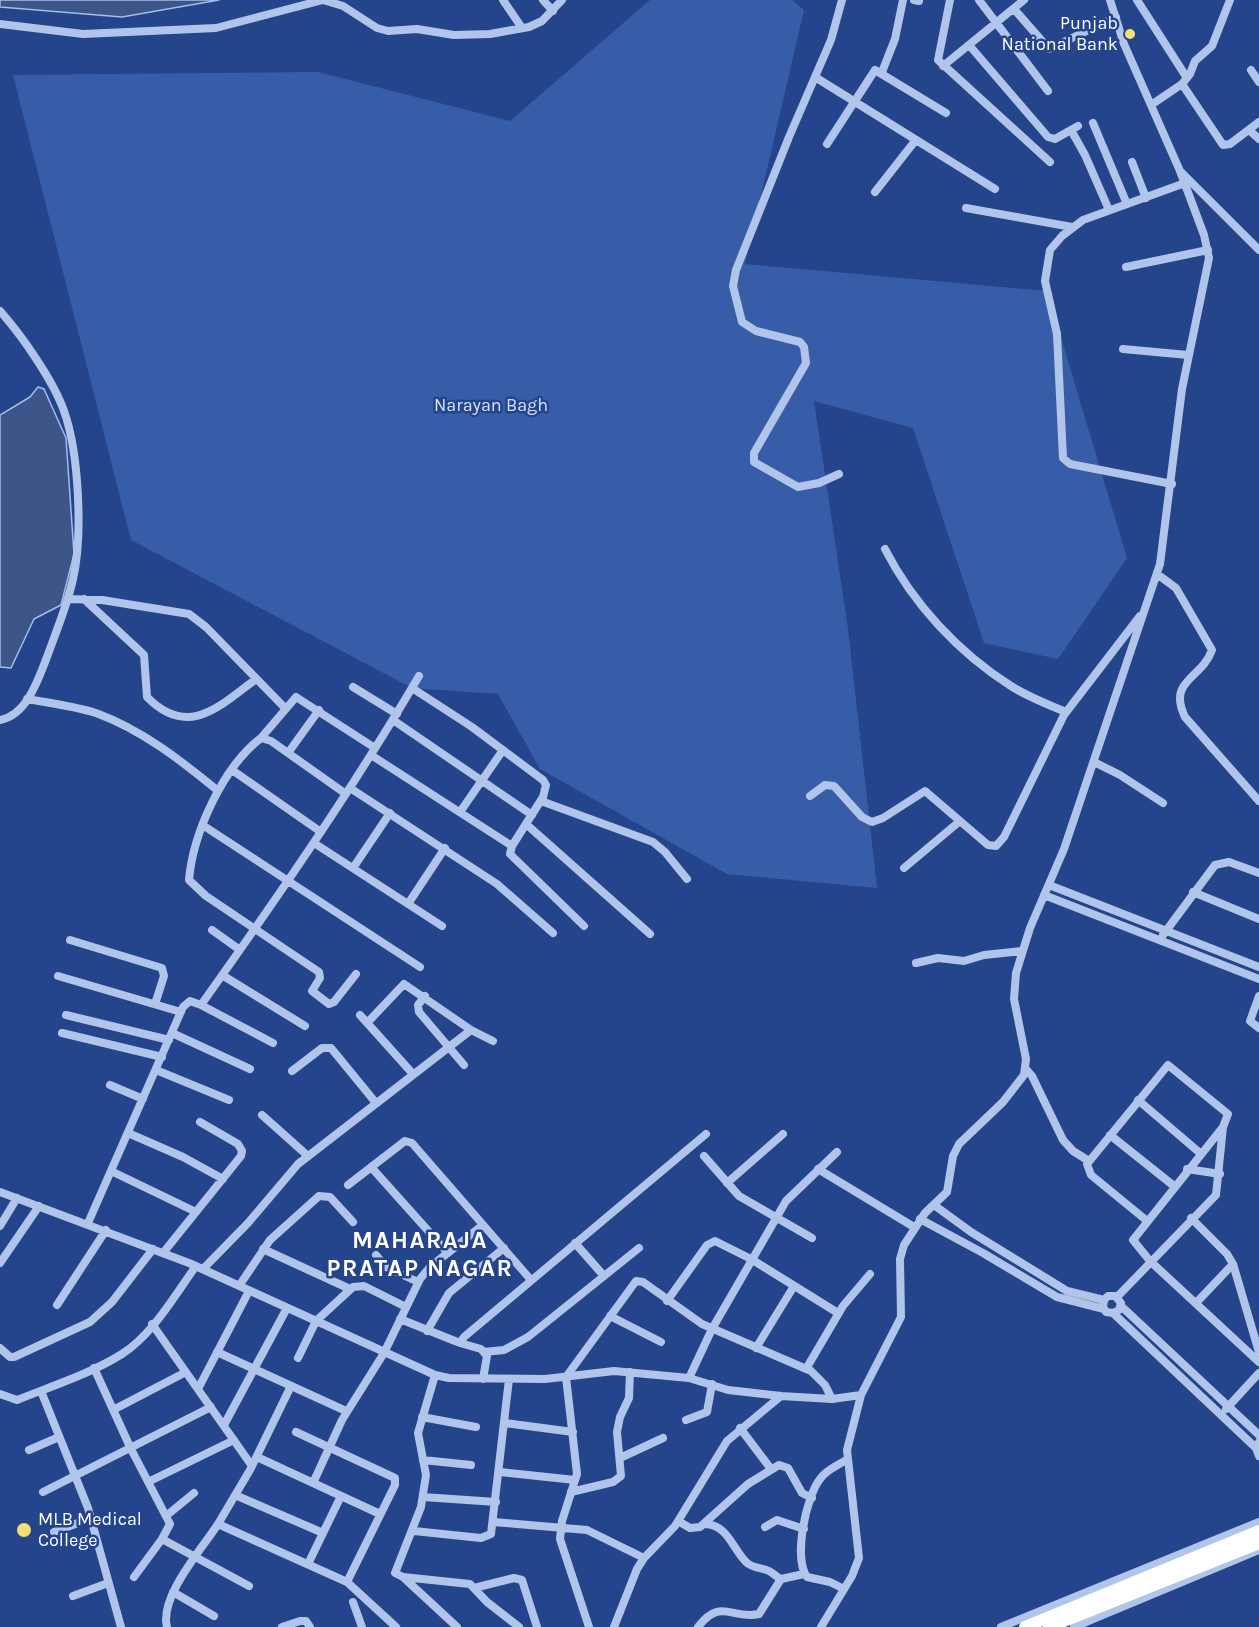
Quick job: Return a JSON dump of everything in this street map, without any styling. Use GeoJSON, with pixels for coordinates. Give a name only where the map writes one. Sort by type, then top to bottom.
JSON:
{"type":"FeatureCollection","features":[{"type":"Feature","properties":{"kind":"highway"},"geometry":{"type":"LineString","coordinates":[[1025,1627],[1259,1531]]}},
{"type":"Feature","properties":{"kind":"highway"},"geometry":{"type":"LineString","coordinates":[[1049,1627],[1259,1543]]}},
{"type":"Feature","properties":{"kind":"street"},"geometry":{"type":"LineString","coordinates":[[0,24],[83,34],[216,28],[323,0],[343,6],[376,28],[388,31],[417,29],[454,35],[490,34],[522,28],[542,21],[562,0]]}},
{"type":"Feature","properties":{"kind":"street"},"geometry":{"type":"LineString","coordinates":[[502,0],[522,28]]}},
{"type":"Feature","properties":{"kind":"street"},"geometry":{"type":"LineString","coordinates":[[543,0],[553,11]]}},
{"type":"Feature","properties":{"kind":"street"},"geometry":{"type":"LineString","coordinates":[[839,474],[819,483],[798,487],[754,462],[752,457],[756,447],[806,363],[807,355],[800,342],[756,331],[742,322],[733,286],[736,270],[761,207],[831,40],[842,0]]}},
{"type":"Feature","properties":{"kind":"street"},"geometry":{"type":"LineString","coordinates":[[882,72],[895,39],[903,0]]}},
{"type":"Feature","properties":{"kind":"street"},"geometry":{"type":"LineString","coordinates":[[950,0],[937,55],[943,66],[1050,162]]}},
{"type":"Feature","properties":{"kind":"street"},"geometry":{"type":"LineString","coordinates":[[979,0],[1048,92]]}},
{"type":"Feature","properties":{"kind":"street"},"geometry":{"type":"LineString","coordinates":[[943,66],[995,24],[1014,5],[1024,0]]}},
{"type":"Feature","properties":{"kind":"street"},"geometry":{"type":"LineString","coordinates":[[1089,1161],[1073,1151],[1064,1140],[1032,1076],[1026,1069],[1014,999],[1016,974],[1022,951],[1064,849],[1157,574],[1165,543],[1180,405],[1188,355],[1208,271],[1208,250],[1185,183],[1151,105],[1110,0]]}},
{"type":"Feature","properties":{"kind":"street"},"geometry":{"type":"LineString","coordinates":[[1137,0],[1219,143],[1230,144],[1259,122]]}},
{"type":"Feature","properties":{"kind":"street"},"geometry":{"type":"LineString","coordinates":[[1151,105],[1184,81],[1195,61],[1214,42],[1230,0]]}},
{"type":"Feature","properties":{"kind":"street"},"geometry":{"type":"LineString","coordinates":[[1014,5],[1049,49],[1116,17]]}},
{"type":"Feature","properties":{"kind":"street"},"geometry":{"type":"LineString","coordinates":[[969,45],[1048,137],[1055,139],[1075,128],[1109,210]]}},
{"type":"Feature","properties":{"kind":"street"},"geometry":{"type":"LineString","coordinates":[[1251,70],[1259,82]]}},
{"type":"Feature","properties":{"kind":"street"},"geometry":{"type":"LineString","coordinates":[[827,144],[873,72],[882,72],[946,113]]}},
{"type":"Feature","properties":{"kind":"street"},"geometry":{"type":"LineString","coordinates":[[814,77],[995,189]]}},
{"type":"Feature","properties":{"kind":"street"},"geometry":{"type":"LineString","coordinates":[[1093,123],[1127,204]]}},
{"type":"Feature","properties":{"kind":"street"},"geometry":{"type":"LineString","coordinates":[[1249,130],[1259,139]]}},
{"type":"Feature","properties":{"kind":"street"},"geometry":{"type":"LineString","coordinates":[[875,192],[915,141]]}},
{"type":"Feature","properties":{"kind":"street"},"geometry":{"type":"LineString","coordinates":[[1132,162],[1146,198]]}},
{"type":"Feature","properties":{"kind":"street"},"geometry":{"type":"LineString","coordinates":[[1180,171],[1259,249]]}},
{"type":"Feature","properties":{"kind":"street"},"geometry":{"type":"LineString","coordinates":[[1172,484],[1070,464],[1063,458],[1057,334],[1045,274],[1050,250],[1072,227],[1109,210],[1185,183]]}},
{"type":"Feature","properties":{"kind":"street"},"geometry":{"type":"LineString","coordinates":[[966,208],[1072,227]]}},
{"type":"Feature","properties":{"kind":"street"},"geometry":{"type":"LineString","coordinates":[[1126,267],[1208,250]]}},
{"type":"Feature","properties":{"kind":"street"},"geometry":{"type":"LineString","coordinates":[[0,311],[59,400],[68,426],[76,482],[77,512],[76,567],[68,599],[39,678],[15,714],[0,720]]}},
{"type":"Feature","properties":{"kind":"street"},"geometry":{"type":"LineString","coordinates":[[1123,350],[1188,355]]}},
{"type":"Feature","properties":{"kind":"street"},"geometry":{"type":"LineString","coordinates":[[885,549],[898,575],[945,633],[1011,686],[1066,712]]}},
{"type":"Feature","properties":{"kind":"street"},"geometry":{"type":"LineString","coordinates":[[1157,574],[1176,588],[1212,650],[1179,694],[1180,707],[1185,717],[1259,801]]}},
{"type":"Feature","properties":{"kind":"street"},"geometry":{"type":"LineString","coordinates":[[68,599],[189,614],[206,627],[285,708]]}},
{"type":"Feature","properties":{"kind":"street"},"geometry":{"type":"LineString","coordinates":[[84,600],[140,650],[145,663],[147,697],[169,712],[185,717],[207,714],[256,679]]}},
{"type":"Feature","properties":{"kind":"street"},"geometry":{"type":"LineString","coordinates":[[810,796],[825,785],[834,786],[862,817],[872,822],[883,818],[925,791],[988,846],[1000,844],[1066,712],[1146,609]]}},
{"type":"Feature","properties":{"kind":"street"},"geometry":{"type":"LineString","coordinates":[[201,1005],[314,843],[419,676]]}},
{"type":"Feature","properties":{"kind":"street"},"geometry":{"type":"LineString","coordinates":[[353,687],[532,815]]}},
{"type":"Feature","properties":{"kind":"street"},"geometry":{"type":"LineString","coordinates":[[412,688],[543,780],[546,791],[512,846],[512,858],[584,926]]}},
{"type":"Feature","properties":{"kind":"street"},"geometry":{"type":"LineString","coordinates":[[356,974],[334,1002],[329,1004],[312,990],[320,978],[319,972],[191,884],[190,871],[217,790],[296,697],[319,710],[373,752],[512,846]]}},
{"type":"Feature","properties":{"kind":"street"},"geometry":{"type":"LineString","coordinates":[[27,699],[94,713],[146,736],[171,752],[217,790]]}},
{"type":"Feature","properties":{"kind":"street"},"geometry":{"type":"LineString","coordinates":[[288,753],[319,710]]}},
{"type":"Feature","properties":{"kind":"street"},"geometry":{"type":"LineString","coordinates":[[261,738],[267,739],[348,791],[390,813],[445,848],[497,884],[553,933]]}},
{"type":"Feature","properties":{"kind":"street"},"geometry":{"type":"LineString","coordinates":[[460,812],[503,750]]}},
{"type":"Feature","properties":{"kind":"street"},"geometry":{"type":"LineString","coordinates":[[1094,762],[1120,775],[1163,803]]}},
{"type":"Feature","properties":{"kind":"street"},"geometry":{"type":"LineString","coordinates":[[232,771],[321,832]]}},
{"type":"Feature","properties":{"kind":"street"},"geometry":{"type":"LineString","coordinates":[[541,801],[653,842],[665,852],[687,879]]}},
{"type":"Feature","properties":{"kind":"street"},"geometry":{"type":"LineString","coordinates":[[353,868],[390,813]]}},
{"type":"Feature","properties":{"kind":"street"},"geometry":{"type":"LineString","coordinates":[[904,868],[960,821]]}},
{"type":"Feature","properties":{"kind":"street"},"geometry":{"type":"LineString","coordinates":[[526,824],[650,934]]}},
{"type":"Feature","properties":{"kind":"street"},"geometry":{"type":"LineString","coordinates":[[204,826],[420,967]]}},
{"type":"Feature","properties":{"kind":"street"},"geometry":{"type":"LineString","coordinates":[[314,843],[442,926]]}},
{"type":"Feature","properties":{"kind":"street"},"geometry":{"type":"LineString","coordinates":[[408,904],[445,848]]}},
{"type":"Feature","properties":{"kind":"street"},"geometry":{"type":"LineString","coordinates":[[1159,940],[1193,892],[1221,861],[1259,873]]}},
{"type":"Feature","properties":{"kind":"street"},"geometry":{"type":"LineString","coordinates":[[1049,885],[1259,967]]}},
{"type":"Feature","properties":{"kind":"street"},"geometry":{"type":"LineString","coordinates":[[1193,892],[1259,919]]}},
{"type":"Feature","properties":{"kind":"street"},"geometry":{"type":"LineString","coordinates":[[1044,896],[1259,979]]}},
{"type":"Feature","properties":{"kind":"street"},"geometry":{"type":"LineString","coordinates":[[212,930],[240,950]]}},
{"type":"Feature","properties":{"kind":"street"},"geometry":{"type":"LineString","coordinates":[[70,940],[162,968],[164,976],[155,1004]]}},
{"type":"Feature","properties":{"kind":"street"},"geometry":{"type":"LineString","coordinates":[[916,963],[938,958],[964,961],[984,955],[1022,951]]}},
{"type":"Feature","properties":{"kind":"street"},"geometry":{"type":"LineString","coordinates":[[222,975],[305,1026]]}},
{"type":"Feature","properties":{"kind":"street"},"geometry":{"type":"LineString","coordinates":[[58,976],[181,1012]]}},
{"type":"Feature","properties":{"kind":"street"},"geometry":{"type":"LineString","coordinates":[[367,1023],[401,985],[407,984],[471,1030],[493,1041]]}},
{"type":"Feature","properties":{"kind":"street"},"geometry":{"type":"LineString","coordinates":[[425,996],[417,1008],[464,1065]]}},
{"type":"Feature","properties":{"kind":"street"},"geometry":{"type":"LineString","coordinates":[[1259,996],[1250,1021],[1259,1028]]}},
{"type":"Feature","properties":{"kind":"street"},"geometry":{"type":"LineString","coordinates":[[88,1223],[181,1012],[190,1001],[273,1043]]}},
{"type":"Feature","properties":{"kind":"street"},"geometry":{"type":"LineString","coordinates":[[66,1015],[170,1037],[250,1069]]}},
{"type":"Feature","properties":{"kind":"street"},"geometry":{"type":"LineString","coordinates":[[360,1015],[413,1074]]}},
{"type":"Feature","properties":{"kind":"street"},"geometry":{"type":"LineString","coordinates":[[0,1394],[17,1400],[124,1353],[200,1268],[308,1156],[471,1030]]}},
{"type":"Feature","properties":{"kind":"street"},"geometry":{"type":"LineString","coordinates":[[62,1033],[162,1057]]}},
{"type":"Feature","properties":{"kind":"street"},"geometry":{"type":"LineString","coordinates":[[292,1071],[322,1048],[331,1048],[376,1103]]}},
{"type":"Feature","properties":{"kind":"street"},"geometry":{"type":"LineString","coordinates":[[1146,1220],[1088,1172],[1089,1161],[1166,1066],[1170,1066],[1228,1114],[1223,1126],[1146,1220],[1133,1240],[1150,1260],[1259,1362]]}},
{"type":"Feature","properties":{"kind":"street"},"geometry":{"type":"LineString","coordinates":[[821,1627],[844,1589],[859,1558],[846,1460],[861,1395],[898,1326],[902,1307],[900,1259],[904,1245],[917,1223],[947,1192],[953,1156],[959,1144],[1018,1085],[1026,1069]]}},
{"type":"Feature","properties":{"kind":"street"},"geometry":{"type":"LineString","coordinates":[[156,1070],[229,1100]]}},
{"type":"Feature","properties":{"kind":"street"},"geometry":{"type":"LineString","coordinates":[[110,1085],[143,1099]]}},
{"type":"Feature","properties":{"kind":"street"},"geometry":{"type":"LineString","coordinates":[[1138,1100],[1200,1153]]}},
{"type":"Feature","properties":{"kind":"street"},"geometry":{"type":"LineString","coordinates":[[262,1115],[308,1156]]}},
{"type":"Feature","properties":{"kind":"street"},"geometry":{"type":"LineString","coordinates":[[163,1253],[241,1156],[241,1147],[200,1122]]}},
{"type":"Feature","properties":{"kind":"street"},"geometry":{"type":"LineString","coordinates":[[818,1169],[917,1223],[983,1253],[1062,1300],[1107,1308],[1119,1302],[1150,1260],[1216,1195],[1220,1174],[1223,1126]]}},
{"type":"Feature","properties":{"kind":"street"},"geometry":{"type":"LineString","coordinates":[[128,1133],[183,1157],[223,1179]]}},
{"type":"Feature","properties":{"kind":"street"},"geometry":{"type":"LineString","coordinates":[[460,1343],[470,1331],[706,1134]]}},
{"type":"Feature","properties":{"kind":"street"},"geometry":{"type":"LineString","coordinates":[[727,1183],[783,1134]]}},
{"type":"Feature","properties":{"kind":"street"},"geometry":{"type":"LineString","coordinates":[[1110,1135],[1174,1186]]}},
{"type":"Feature","properties":{"kind":"street"},"geometry":{"type":"LineString","coordinates":[[348,1185],[408,1141],[531,1280]]}},
{"type":"Feature","properties":{"kind":"street"},"geometry":{"type":"LineString","coordinates":[[689,1377],[712,1329],[775,1219],[794,1191],[837,1152]]}},
{"type":"Feature","properties":{"kind":"street"},"geometry":{"type":"LineString","coordinates":[[704,1156],[739,1196],[775,1219],[812,1238]]}},
{"type":"Feature","properties":{"kind":"street"},"geometry":{"type":"LineString","coordinates":[[371,1167],[448,1253]]}},
{"type":"Feature","properties":{"kind":"street"},"geometry":{"type":"LineString","coordinates":[[1187,1169],[1220,1174]]}},
{"type":"Feature","properties":{"kind":"street"},"geometry":{"type":"LineString","coordinates":[[111,1172],[196,1212]]}},
{"type":"Feature","properties":{"kind":"street"},"geometry":{"type":"LineString","coordinates":[[0,1192],[88,1223],[200,1268],[435,1375],[509,1380],[566,1377],[614,1371],[689,1377],[728,1390],[781,1396],[832,1399],[861,1395]]}},
{"type":"Feature","properties":{"kind":"street"},"geometry":{"type":"LineString","coordinates":[[239,1286],[263,1249],[323,1195],[330,1197],[353,1222]]}},
{"type":"Feature","properties":{"kind":"street"},"geometry":{"type":"LineString","coordinates":[[0,1226],[17,1198]]}},
{"type":"Feature","properties":{"kind":"street"},"geometry":{"type":"LineString","coordinates":[[934,1205],[990,1245],[1028,1268],[1067,1291],[1107,1308],[1176,1365],[1225,1410],[1259,1435]]}},
{"type":"Feature","properties":{"kind":"street"},"geometry":{"type":"LineString","coordinates":[[0,1263],[39,1206]]}},
{"type":"Feature","properties":{"kind":"street"},"geometry":{"type":"LineString","coordinates":[[1191,1218],[1227,1254],[1233,1264],[1259,1352]]}},
{"type":"Feature","properties":{"kind":"street"},"geometry":{"type":"LineString","coordinates":[[312,1483],[346,1411],[384,1353],[418,1282],[430,1267],[483,1225]]}},
{"type":"Feature","properties":{"kind":"street"},"geometry":{"type":"LineString","coordinates":[[57,1305],[106,1230]]}},
{"type":"Feature","properties":{"kind":"street"},"geometry":{"type":"LineString","coordinates":[[667,1300],[711,1242],[719,1243],[751,1260],[838,1313]]}},
{"type":"Feature","properties":{"kind":"street"},"geometry":{"type":"LineString","coordinates":[[575,1243],[604,1276]]}},
{"type":"Feature","properties":{"kind":"street"},"geometry":{"type":"LineString","coordinates":[[983,1253],[990,1245]]}},
{"type":"Feature","properties":{"kind":"street"},"geometry":{"type":"LineString","coordinates":[[427,1330],[449,1293],[504,1248]]}},
{"type":"Feature","properties":{"kind":"street"},"geometry":{"type":"LineString","coordinates":[[400,1319],[484,1352],[504,1350],[528,1337],[639,1248]]}},
{"type":"Feature","properties":{"kind":"street"},"geometry":{"type":"LineString","coordinates":[[0,1348],[10,1357],[14,1357],[90,1322],[112,1302],[153,1249]]}},
{"type":"Feature","properties":{"kind":"street"},"geometry":{"type":"LineString","coordinates":[[263,1249],[350,1290]]}},
{"type":"Feature","properties":{"kind":"street"},"geometry":{"type":"LineString","coordinates":[[376,1255],[386,1267],[418,1282]]}},
{"type":"Feature","properties":{"kind":"street"},"geometry":{"type":"LineString","coordinates":[[1196,1303],[1233,1264]]}},
{"type":"Feature","properties":{"kind":"street"},"geometry":{"type":"LineString","coordinates":[[1022,1276],[1028,1268]]}},
{"type":"Feature","properties":{"kind":"street"},"geometry":{"type":"LineString","coordinates":[[806,1369],[838,1313],[870,1274]]}},
{"type":"Feature","properties":{"kind":"street"},"geometry":{"type":"LineString","coordinates":[[589,1627],[560,1539],[560,1528],[577,1467],[566,1377],[636,1281],[643,1282],[712,1329],[806,1369],[818,1377],[832,1399]]}},
{"type":"Feature","properties":{"kind":"street"},"geometry":{"type":"LineString","coordinates":[[298,1358],[315,1321],[350,1290],[360,1285],[406,1307]]}},
{"type":"Feature","properties":{"kind":"street"},"geometry":{"type":"LineString","coordinates":[[756,1348],[794,1286]]}},
{"type":"Feature","properties":{"kind":"street"},"geometry":{"type":"LineString","coordinates":[[198,1389],[249,1291]]}},
{"type":"Feature","properties":{"kind":"street"},"geometry":{"type":"LineString","coordinates":[[1062,1300],[1067,1291]]}},
{"type":"Feature","properties":{"kind":"street"},"geometry":{"type":"LineString","coordinates":[[1107,1308],[1112,1295],[1176,1365]]}},
{"type":"Feature","properties":{"kind":"street"},"geometry":{"type":"LineString","coordinates":[[224,1425],[287,1308]]}},
{"type":"Feature","properties":{"kind":"street"},"geometry":{"type":"LineString","coordinates":[[610,1316],[661,1342]]}},
{"type":"Feature","properties":{"kind":"street"},"geometry":{"type":"LineString","coordinates":[[152,1324],[234,1440],[255,1462],[312,1483],[380,1514]]}},
{"type":"Feature","properties":{"kind":"street"},"geometry":{"type":"LineString","coordinates":[[217,1352],[346,1411]]}},
{"type":"Feature","properties":{"kind":"street"},"geometry":{"type":"LineString","coordinates":[[483,1379],[487,1362],[484,1352]]}},
{"type":"Feature","properties":{"kind":"street"},"geometry":{"type":"LineString","coordinates":[[94,1368],[130,1449],[170,1527],[134,1577]]}},
{"type":"Feature","properties":{"kind":"street"},"geometry":{"type":"LineString","coordinates":[[113,1410],[186,1372]]}},
{"type":"Feature","properties":{"kind":"street"},"geometry":{"type":"LineString","coordinates":[[571,1492],[618,1479],[622,1472],[617,1432],[620,1417],[630,1398],[630,1372]]}},
{"type":"Feature","properties":{"kind":"street"},"geometry":{"type":"LineString","coordinates":[[1225,1410],[1259,1373]]}},
{"type":"Feature","properties":{"kind":"street"},"geometry":{"type":"LineString","coordinates":[[435,1375],[418,1433],[426,1475],[423,1497],[414,1531],[395,1573],[457,1627]]}},
{"type":"Feature","properties":{"kind":"street"},"geometry":{"type":"LineString","coordinates":[[414,1531],[481,1538],[491,1534],[509,1380]]}},
{"type":"Feature","properties":{"kind":"street"},"geometry":{"type":"LineString","coordinates":[[686,1420],[707,1412],[712,1384]]}},
{"type":"Feature","properties":{"kind":"street"},"geometry":{"type":"LineString","coordinates":[[167,1627],[167,1604],[173,1592],[255,1462],[291,1386]]}},
{"type":"Feature","properties":{"kind":"street"},"geometry":{"type":"LineString","coordinates":[[41,1390],[91,1518],[121,1627]]}},
{"type":"Feature","properties":{"kind":"street"},"geometry":{"type":"LineString","coordinates":[[614,1627],[644,1558],[678,1521],[727,1441],[781,1396]]}},
{"type":"Feature","properties":{"kind":"street"},"geometry":{"type":"LineString","coordinates":[[43,1492],[76,1478],[211,1407]]}},
{"type":"Feature","properties":{"kind":"street"},"geometry":{"type":"LineString","coordinates":[[1225,1410],[1258,1449]]}},
{"type":"Feature","properties":{"kind":"street"},"geometry":{"type":"LineString","coordinates":[[422,1417],[476,1427]]}},
{"type":"Feature","properties":{"kind":"street"},"geometry":{"type":"LineString","coordinates":[[505,1423],[573,1432]]}},
{"type":"Feature","properties":{"kind":"street"},"geometry":{"type":"LineString","coordinates":[[740,1428],[771,1469]]}},
{"type":"Feature","properties":{"kind":"street"},"geometry":{"type":"LineString","coordinates":[[296,1432],[395,1478],[394,1485],[347,1582]]}},
{"type":"Feature","properties":{"kind":"street"},"geometry":{"type":"LineString","coordinates":[[29,1450],[59,1437]]}},
{"type":"Feature","properties":{"kind":"street"},"geometry":{"type":"LineString","coordinates":[[620,1458],[663,1438]]}},
{"type":"Feature","properties":{"kind":"street"},"geometry":{"type":"LineString","coordinates":[[148,1482],[234,1440]]}},
{"type":"Feature","properties":{"kind":"street"},"geometry":{"type":"LineString","coordinates":[[423,1460],[471,1465]]}},
{"type":"Feature","properties":{"kind":"street"},"geometry":{"type":"LineString","coordinates":[[804,1574],[800,1550],[817,1482],[825,1472],[846,1460]]}},
{"type":"Feature","properties":{"kind":"street"},"geometry":{"type":"LineString","coordinates":[[705,1524],[748,1484],[779,1465],[786,1466],[802,1493],[812,1497]]}},
{"type":"Feature","properties":{"kind":"street"},"geometry":{"type":"LineString","coordinates":[[500,1472],[575,1480]]}},
{"type":"Feature","properties":{"kind":"street"},"geometry":{"type":"LineString","coordinates":[[166,1516],[194,1493]]}},
{"type":"Feature","properties":{"kind":"street"},"geometry":{"type":"LineString","coordinates":[[235,1495],[323,1533]]}},
{"type":"Feature","properties":{"kind":"street"},"geometry":{"type":"LineString","coordinates":[[308,1564],[341,1496]]}},
{"type":"Feature","properties":{"kind":"street"},"geometry":{"type":"LineString","coordinates":[[423,1497],[496,1502]]}},
{"type":"Feature","properties":{"kind":"street"},"geometry":{"type":"LineString","coordinates":[[54,1532],[91,1518]]}},
{"type":"Feature","properties":{"kind":"street"},"geometry":{"type":"LineString","coordinates":[[765,1527],[777,1520],[804,1528]]}},
{"type":"Feature","properties":{"kind":"street"},"geometry":{"type":"LineString","coordinates":[[494,1521],[595,1532],[644,1558]]}},
{"type":"Feature","properties":{"kind":"street"},"geometry":{"type":"LineString","coordinates":[[678,1521],[690,1528],[705,1524],[716,1525],[724,1531],[748,1564],[769,1571],[781,1579]]}},
{"type":"Feature","properties":{"kind":"street"},"geometry":{"type":"LineString","coordinates":[[1001,1627],[1259,1522]]}},
{"type":"Feature","properties":{"kind":"street"},"geometry":{"type":"LineString","coordinates":[[218,1524],[347,1582],[396,1627]]}},
{"type":"Feature","properties":{"kind":"street"},"geometry":{"type":"LineString","coordinates":[[162,1539],[249,1586]]}},
{"type":"Feature","properties":{"kind":"street"},"geometry":{"type":"LineString","coordinates":[[1074,1627],[1259,1550]]}},
{"type":"Feature","properties":{"kind":"street"},"geometry":{"type":"LineString","coordinates":[[698,1627],[707,1615],[714,1611],[759,1614],[781,1579],[804,1574],[844,1589]]}},
{"type":"Feature","properties":{"kind":"street"},"geometry":{"type":"LineString","coordinates":[[402,1577],[465,1583],[474,1588],[487,1602],[519,1627]]}},
{"type":"Feature","properties":{"kind":"street"},"geometry":{"type":"LineString","coordinates":[[474,1588],[514,1578],[522,1580],[537,1627]]}},
{"type":"Feature","properties":{"kind":"street"},"geometry":{"type":"LineString","coordinates":[[74,1596],[108,1583]]}},
{"type":"Feature","properties":{"kind":"street"},"geometry":{"type":"LineString","coordinates":[[173,1592],[214,1616]]}},
{"type":"Feature","properties":{"kind":"street"},"geometry":{"type":"LineString","coordinates":[[353,1602],[362,1627]]}},
{"type":"Feature","properties":{"kind":"street"},"geometry":{"type":"LineString","coordinates":[[282,1627],[303,1621],[310,1627]]}},
{"type":"Feature","properties":{"kind":"green space","name":"Narayan Bagh"},"geometry":{"type":"Polygon","coordinates":[[[650,0],[792,0],[804,10],[745,264],[1047,291],[1127,558],[1058,659],[984,643],[913,428],[814,401],[848,629],[877,888],[727,874],[540,769],[498,694],[412,688],[131,540],[13,75],[318,72],[510,121],[650,0]]]}},
{"type":"Feature","properties":{"kind":"shaded area"},"geometry":{"type":"Polygon","coordinates":[[[0,0],[219,0],[122,17],[0,7],[0,0]]]}},
{"type":"Feature","properties":{"kind":"shaded area"},"geometry":{"type":"Polygon","coordinates":[[[38,387],[44,389],[66,438],[74,554],[61,605],[34,619],[11,668],[0,667],[0,415],[30,397],[38,387]]]}},
{"type":"Feature","properties":{"kind":"place","name":"Punjab National Bank"},"geometry":{"type":"Point","coordinates":[1130,34]}},
{"type":"Feature","properties":{"kind":"place","name":"MLB Medical College"},"geometry":{"type":"Point","coordinates":[24,1530]}},
{"type":"Feature","properties":{"kind":"district","name":"MAHARAJA PRATAP NAGAR"},"geometry":{"type":"Point","coordinates":[420,1255]}}]}
